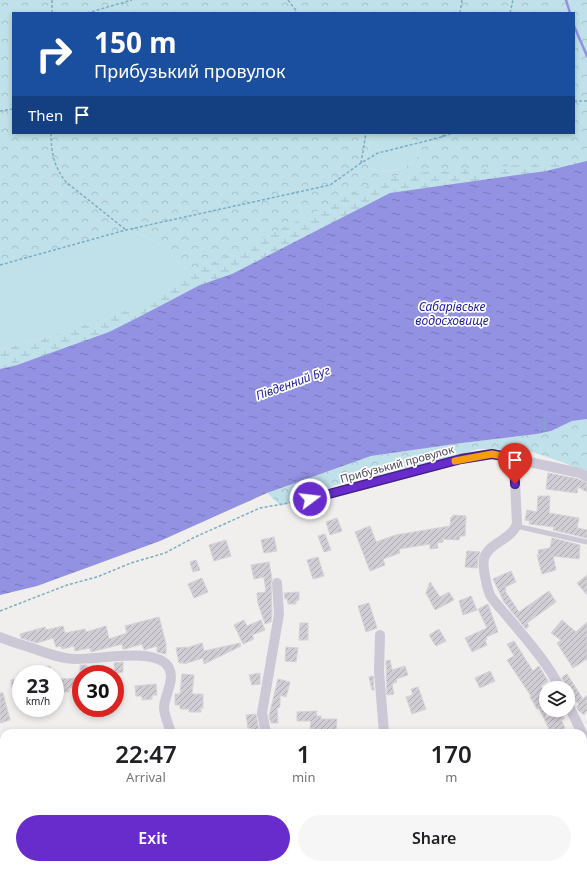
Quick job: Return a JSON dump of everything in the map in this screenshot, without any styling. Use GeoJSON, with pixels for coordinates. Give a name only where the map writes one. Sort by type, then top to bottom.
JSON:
{"type":"FeatureCollection","features":[{"type":"Feature","properties":{"kind":"street","name":"Прибузький провулок"},"geometry":{"type":"LineString","coordinates":[[310,499],[461,459],[492,454],[580,473],[587,476]]}},
{"type":"Feature","properties":{"kind":"street"},"geometry":{"type":"LineString","coordinates":[[514,458],[517,524],[511,534],[489,550],[484,558],[484,567],[490,595],[548,668],[556,681]]}},
{"type":"Feature","properties":{"kind":"street"},"geometry":{"type":"LineString","coordinates":[[265,729],[262,713],[279,614],[277,583]]}},
{"type":"Feature","properties":{"kind":"street"},"geometry":{"type":"LineString","coordinates":[[380,635],[379,671],[384,729]]}},
{"type":"Feature","properties":{"kind":"street"},"geometry":{"type":"LineString","coordinates":[[0,637],[61,657],[76,659],[122,655],[143,656],[162,661],[168,666],[170,671],[170,678],[164,705],[170,729]]}},
{"type":"Feature","properties":{"kind":"street"},"geometry":{"type":"LineString","coordinates":[[574,717],[580,729]]}},
{"type":"Feature","properties":{"kind":"lane"},"geometry":{"type":"LineString","coordinates":[[516,526],[587,542]]}},
{"type":"Feature","properties":{"kind":"path"},"geometry":{"type":"LineString","coordinates":[[52,0],[52,12]]}},
{"type":"Feature","properties":{"kind":"path"},"geometry":{"type":"LineString","coordinates":[[90,12],[132,0]]}},
{"type":"Feature","properties":{"kind":"path"},"geometry":{"type":"LineString","coordinates":[[288,0],[297,12]]}},
{"type":"Feature","properties":{"kind":"path"},"geometry":{"type":"LineString","coordinates":[[460,12],[462,0]]}},
{"type":"Feature","properties":{"kind":"path"},"geometry":{"type":"LineString","coordinates":[[510,12],[513,0]]}},
{"type":"Feature","properties":{"kind":"path"},"geometry":{"type":"LineString","coordinates":[[575,101],[587,101]]}},
{"type":"Feature","properties":{"kind":"path"},"geometry":{"type":"LineString","coordinates":[[0,111],[12,109]]}},
{"type":"Feature","properties":{"kind":"path"},"geometry":{"type":"LineString","coordinates":[[51,134],[51,148],[54,162],[66,182],[126,230]]}},
{"type":"Feature","properties":{"kind":"path"},"geometry":{"type":"LineString","coordinates":[[361,163],[366,134]]}},
{"type":"Feature","properties":{"kind":"path"},"geometry":{"type":"LineString","coordinates":[[0,265],[126,230],[330,185],[378,153],[450,134]]}},
{"type":"Feature","properties":{"kind":"path"},"geometry":{"type":"LineString","coordinates":[[544,417],[545,432]]}},
{"type":"Feature","properties":{"kind":"path"},"geometry":{"type":"LineString","coordinates":[[539,419],[540,433]]}},
{"type":"Feature","properties":{"kind":"path"},"geometry":{"type":"LineString","coordinates":[[0,611],[67,585],[97,577],[131,563],[165,553],[193,538],[260,508],[310,499]]}},
{"type":"Feature","properties":{"kind":"green space"},"geometry":{"type":"Polygon","coordinates":[[[0,0],[587,0],[587,161],[200,285],[175,258],[155,241],[140,234],[126,230],[0,265],[0,0]]]}},
{"type":"Feature","properties":{"kind":"green space"},"geometry":{"type":"Polygon","coordinates":[[[371,134],[406,134],[416,145],[418,150],[414,160],[397,170],[384,172],[377,171],[366,163],[371,134]]]}},
{"type":"Feature","properties":{"kind":"green space"},"geometry":{"type":"Polygon","coordinates":[[[587,160],[587,162],[262,284],[17,365],[0,369],[0,349],[55,335],[140,306],[164,293],[204,267],[382,179],[403,174],[587,160]]]}},
{"type":"Feature","properties":{"kind":"green space"},"geometry":{"type":"Polygon","coordinates":[[[126,230],[140,234],[155,241],[175,258],[200,285],[137,318],[55,335],[0,349],[0,265],[126,230]]]}},
{"type":"Feature","properties":{"kind":"green space"},"geometry":{"type":"Polygon","coordinates":[[[587,419],[587,471],[524,449],[478,449],[425,466],[384,476],[368,477],[336,485],[310,497],[281,506],[267,493],[371,456],[537,434],[551,431],[572,421],[587,419]]]}},
{"type":"Feature","properties":{"kind":"water","name":"Сабарівське водосховище"},"geometry":{"type":"Polygon","coordinates":[[[587,161],[587,419],[572,421],[551,431],[537,434],[371,456],[267,493],[160,541],[37,586],[0,595],[0,369],[17,365],[109,332],[200,285],[232,274],[390,193],[546,171],[587,161]]]}},
{"type":"Feature","properties":{"kind":"building"},"geometry":{"type":"Polygon","coordinates":[[[548,473],[578,479],[587,483],[587,492],[578,487],[577,493],[546,489],[548,473]]]}},
{"type":"Feature","properties":{"kind":"building"},"geometry":{"type":"Polygon","coordinates":[[[538,496],[550,496],[549,513],[579,518],[577,528],[587,530],[587,538],[553,530],[554,527],[529,524],[530,521],[525,520],[527,510],[537,512],[538,496]]]}},
{"type":"Feature","properties":{"kind":"building"},"geometry":{"type":"Polygon","coordinates":[[[453,515],[466,516],[465,536],[460,536],[459,540],[443,539],[443,542],[437,543],[438,548],[430,549],[430,544],[399,549],[400,553],[383,559],[385,565],[370,571],[355,532],[370,526],[376,542],[396,535],[450,526],[451,517],[453,517],[453,515]]]}},
{"type":"Feature","properties":{"kind":"building"},"geometry":{"type":"Polygon","coordinates":[[[337,518],[342,531],[330,535],[326,522],[337,518]]]}},
{"type":"Feature","properties":{"kind":"building"},"geometry":{"type":"Polygon","coordinates":[[[325,534],[331,550],[324,552],[318,536],[325,534]]]}},
{"type":"Feature","properties":{"kind":"building"},"geometry":{"type":"Polygon","coordinates":[[[274,537],[277,551],[264,553],[261,540],[274,537]]]}},
{"type":"Feature","properties":{"kind":"building"},"geometry":{"type":"Polygon","coordinates":[[[552,538],[580,545],[579,559],[553,556],[556,570],[542,574],[537,555],[539,555],[538,550],[550,548],[552,538]]]}},
{"type":"Feature","properties":{"kind":"building"},"geometry":{"type":"Polygon","coordinates":[[[226,540],[231,556],[214,561],[209,545],[226,540]]]}},
{"type":"Feature","properties":{"kind":"building"},"geometry":{"type":"Polygon","coordinates":[[[467,551],[480,552],[477,568],[465,567],[467,551]]]}},
{"type":"Feature","properties":{"kind":"building"},"geometry":{"type":"Polygon","coordinates":[[[318,557],[324,576],[313,579],[307,560],[318,557]]]}},
{"type":"Feature","properties":{"kind":"building"},"geometry":{"type":"Polygon","coordinates":[[[196,560],[200,570],[193,572],[190,562],[196,560]]]}},
{"type":"Feature","properties":{"kind":"building"},"geometry":{"type":"Polygon","coordinates":[[[269,562],[272,579],[272,614],[271,622],[265,624],[258,603],[257,593],[266,592],[264,577],[254,579],[251,565],[269,562]]]}},
{"type":"Feature","properties":{"kind":"building"},"geometry":{"type":"Polygon","coordinates":[[[511,571],[516,582],[505,587],[505,591],[519,612],[549,591],[556,602],[527,623],[529,626],[526,629],[504,602],[493,579],[511,571]]]}},
{"type":"Feature","properties":{"kind":"building"},"geometry":{"type":"Polygon","coordinates":[[[587,575],[587,595],[577,583],[587,575]]]}},
{"type":"Feature","properties":{"kind":"building"},"geometry":{"type":"Polygon","coordinates":[[[202,578],[208,592],[194,598],[188,584],[202,578]]]}},
{"type":"Feature","properties":{"kind":"building"},"geometry":{"type":"Polygon","coordinates":[[[430,582],[440,597],[449,592],[454,600],[435,610],[426,593],[430,582]]]}},
{"type":"Feature","properties":{"kind":"building"},"geometry":{"type":"Polygon","coordinates":[[[299,592],[299,600],[296,601],[296,604],[288,604],[284,593],[299,592]]]}},
{"type":"Feature","properties":{"kind":"building"},"geometry":{"type":"Polygon","coordinates":[[[471,596],[477,610],[463,615],[459,601],[471,596]]]}},
{"type":"Feature","properties":{"kind":"building"},"geometry":{"type":"Polygon","coordinates":[[[369,603],[377,628],[366,632],[358,606],[369,603]]]}},
{"type":"Feature","properties":{"kind":"building"},"geometry":{"type":"Polygon","coordinates":[[[488,604],[498,632],[486,637],[487,639],[485,640],[487,645],[472,652],[465,638],[487,628],[478,609],[488,604]]]}},
{"type":"Feature","properties":{"kind":"building"},"geometry":{"type":"Polygon","coordinates":[[[159,617],[166,644],[166,654],[157,652],[157,646],[144,650],[142,644],[125,649],[123,649],[122,644],[91,652],[90,648],[75,651],[74,646],[62,649],[61,646],[56,647],[53,638],[37,643],[21,638],[20,634],[45,627],[46,630],[63,626],[65,633],[85,629],[86,632],[106,626],[109,639],[127,633],[125,626],[159,617]]]}},
{"type":"Feature","properties":{"kind":"building"},"geometry":{"type":"Polygon","coordinates":[[[244,620],[247,626],[261,620],[265,630],[252,635],[254,639],[243,644],[234,625],[244,620]]]}},
{"type":"Feature","properties":{"kind":"building"},"geometry":{"type":"Polygon","coordinates":[[[562,620],[576,632],[587,622],[587,659],[573,668],[557,643],[561,640],[551,633],[562,620]]]}},
{"type":"Feature","properties":{"kind":"building"},"geometry":{"type":"Polygon","coordinates":[[[300,623],[308,623],[308,640],[299,640],[300,623]]]}},
{"type":"Feature","properties":{"kind":"building"},"geometry":{"type":"Polygon","coordinates":[[[439,629],[446,641],[436,646],[429,635],[439,629]]]}},
{"type":"Feature","properties":{"kind":"building"},"geometry":{"type":"Polygon","coordinates":[[[514,641],[533,671],[539,666],[548,681],[539,681],[539,708],[537,709],[530,697],[531,696],[507,660],[514,656],[507,644],[514,641]]]}},
{"type":"Feature","properties":{"kind":"building"},"geometry":{"type":"Polygon","coordinates":[[[202,643],[204,651],[240,643],[241,646],[204,664],[203,658],[184,664],[179,663],[176,648],[186,648],[202,643]]]}},
{"type":"Feature","properties":{"kind":"building"},"geometry":{"type":"Polygon","coordinates":[[[286,647],[298,648],[296,662],[285,661],[286,647]]]}},
{"type":"Feature","properties":{"kind":"building"},"geometry":{"type":"Polygon","coordinates":[[[390,660],[392,670],[405,666],[408,675],[396,679],[397,682],[392,684],[394,694],[387,695],[386,661],[390,660]]]}},
{"type":"Feature","properties":{"kind":"building"},"geometry":{"type":"Polygon","coordinates":[[[123,662],[123,665],[114,665],[114,663],[123,662]]]}},
{"type":"Feature","properties":{"kind":"building"},"geometry":{"type":"Polygon","coordinates":[[[490,671],[495,681],[480,688],[475,678],[490,671]]]}},
{"type":"Feature","properties":{"kind":"building"},"geometry":{"type":"Polygon","coordinates":[[[260,673],[260,684],[252,685],[249,675],[260,673]]]}},
{"type":"Feature","properties":{"kind":"building"},"geometry":{"type":"Polygon","coordinates":[[[182,674],[194,675],[192,694],[203,694],[203,708],[200,708],[201,712],[189,712],[189,709],[180,709],[180,705],[175,705],[175,694],[180,694],[182,674]]]}},
{"type":"Feature","properties":{"kind":"building"},"geometry":{"type":"Polygon","coordinates":[[[567,674],[571,681],[563,681],[562,677],[567,674]]]}},
{"type":"Feature","properties":{"kind":"building"},"geometry":{"type":"Polygon","coordinates":[[[373,676],[374,690],[372,690],[369,677],[373,676]]]}},
{"type":"Feature","properties":{"kind":"building"},"geometry":{"type":"Polygon","coordinates":[[[72,678],[72,688],[69,688],[69,692],[64,692],[64,679],[72,678]]]}},
{"type":"Feature","properties":{"kind":"building"},"geometry":{"type":"Polygon","coordinates":[[[278,679],[290,682],[286,697],[280,695],[280,707],[277,708],[278,723],[271,723],[269,716],[278,679]]]}},
{"type":"Feature","properties":{"kind":"building"},"geometry":{"type":"Polygon","coordinates":[[[156,684],[157,695],[152,695],[152,699],[142,700],[142,696],[136,696],[135,686],[156,684]]]}},
{"type":"Feature","properties":{"kind":"building"},"geometry":{"type":"Polygon","coordinates":[[[575,686],[583,699],[587,695],[587,710],[584,715],[578,710],[577,707],[579,704],[575,701],[575,686]]]}},
{"type":"Feature","properties":{"kind":"building"},"geometry":{"type":"Polygon","coordinates":[[[418,687],[426,709],[412,714],[406,697],[413,695],[411,689],[418,687]]]}},
{"type":"Feature","properties":{"kind":"building"},"geometry":{"type":"Polygon","coordinates":[[[0,693],[3,693],[10,720],[0,723],[0,693]]]}},
{"type":"Feature","properties":{"kind":"building"},"geometry":{"type":"Polygon","coordinates":[[[317,711],[316,716],[321,716],[321,719],[337,719],[336,729],[310,729],[311,721],[297,721],[297,712],[317,711]]]}},
{"type":"Feature","properties":{"kind":"building"},"geometry":{"type":"Polygon","coordinates":[[[256,714],[259,729],[248,728],[246,715],[256,714]]]}},
{"type":"Feature","properties":{"kind":"building"},"geometry":{"type":"Polygon","coordinates":[[[543,717],[564,717],[564,719],[561,720],[565,728],[549,729],[543,717]]]}},
{"type":"Feature","properties":{"kind":"waterway"},"geometry":{"type":"LineString","coordinates":[[566,0],[570,12]]}},
{"type":"Feature","properties":{"kind":"waterway"},"geometry":{"type":"LineString","coordinates":[[575,28],[587,56]]}},
{"type":"Feature","properties":{"kind":"slow traffic"},"geometry":{"type":"LineString","coordinates":[[455,461],[492,454],[502,456]]}},
{"type":"Feature","properties":{"kind":"route"},"geometry":{"type":"LineString","coordinates":[[310,499],[461,459],[492,454],[514,458],[515,484]]}},
{"type":"Feature","properties":{"kind":"water label","name":"Південний Буг"},"geometry":{"type":"Point","coordinates":[293,383]}}]}
